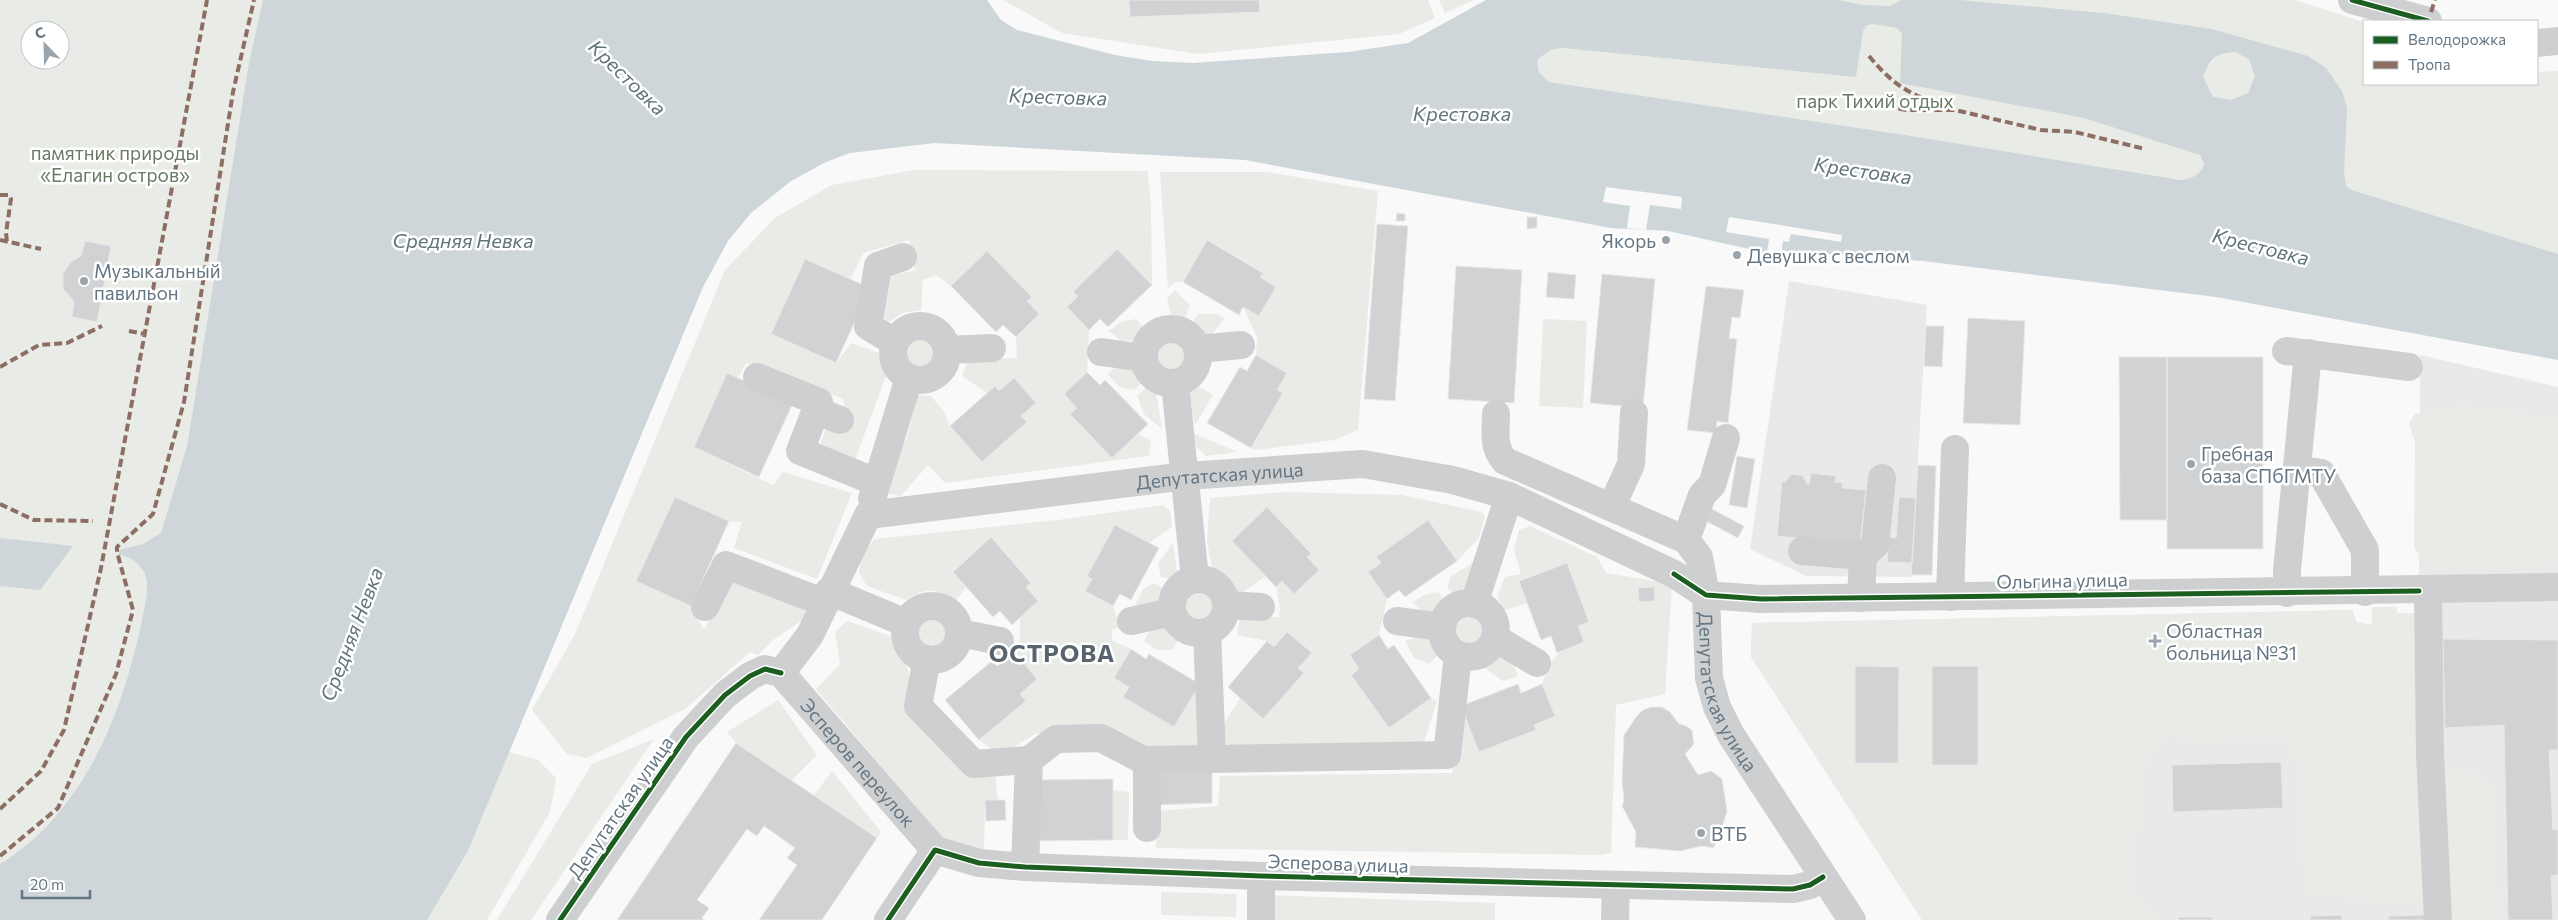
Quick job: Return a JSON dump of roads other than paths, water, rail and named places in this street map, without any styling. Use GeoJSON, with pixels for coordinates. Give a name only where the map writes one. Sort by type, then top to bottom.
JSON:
{"type":"FeatureCollection","features":[{"type":"Feature","properties":{"kind":"street"},"geometry":{"type":"LineString","coordinates":[[2352,0],[2424,20]]}},
{"type":"Feature","properties":{"kind":"street"},"geometry":{"type":"LineString","coordinates":[[2538,43],[2558,41]]}},
{"type":"Feature","properties":{"kind":"street"},"geometry":{"type":"LineString","coordinates":[[894,342],[868,326],[878,266],[903,258]]}},
{"type":"Feature","properties":{"kind":"street"},"geometry":{"type":"LineString","coordinates":[[922,326],[938,333],[947,350],[943,368],[928,379],[909,378],[901,373],[893,359],[894,342],[906,329],[922,326]]}},
{"type":"Feature","properties":{"kind":"street"},"geometry":{"type":"LineString","coordinates":[[1172,328],[1189,334],[1198,349],[1199,358],[1191,375],[1175,383],[1166,383],[1151,374],[1144,358],[1149,340],[1155,334],[1172,328]]}},
{"type":"Feature","properties":{"kind":"street"},"geometry":{"type":"LineString","coordinates":[[1198,349],[1241,345]]}},
{"type":"Feature","properties":{"kind":"street"},"geometry":{"type":"LineString","coordinates":[[947,350],[992,348]]}},
{"type":"Feature","properties":{"kind":"street"},"geometry":{"type":"LineString","coordinates":[[1101,352],[1144,358]]}},
{"type":"Feature","properties":{"kind":"street"},"geometry":{"type":"LineString","coordinates":[[2287,593],[2297,470],[2297,352],[2409,367]]}},
{"type":"Feature","properties":{"kind":"street"},"geometry":{"type":"LineString","coordinates":[[756,377],[819,402],[828,415],[800,451],[876,482]]}},
{"type":"Feature","properties":{"kind":"street"},"geometry":{"type":"LineString","coordinates":[[781,673],[810,634],[868,515],[876,482],[909,378]]}},
{"type":"Feature","properties":{"kind":"street"},"geometry":{"type":"LineString","coordinates":[[1175,383],[1186,476],[1195,579]]}},
{"type":"Feature","properties":{"kind":"street"},"geometry":{"type":"LineString","coordinates":[[1612,506],[1631,464],[1634,413]]}},
{"type":"Feature","properties":{"kind":"street"},"geometry":{"type":"LineString","coordinates":[[1496,414],[1495,444],[1498,454],[1504,461],[1612,506],[1686,540],[1699,557],[1706,595]]}},
{"type":"Feature","properties":{"kind":"street"},"geometry":{"type":"LineString","coordinates":[[1686,540],[1702,495],[1712,484],[1726,438]]}},
{"type":"Feature","properties":{"kind":"street"},"geometry":{"type":"LineString","coordinates":[[1950,597],[1955,449]]}},
{"type":"Feature","properties":{"kind":"street","name":"Депутатская улица"},"geometry":{"type":"LineString","coordinates":[[868,515],[1186,476],[1363,464],[1453,480],[1509,496],[1674,574],[1706,595],[1709,678],[1717,707],[1731,734],[1852,920]]}},
{"type":"Feature","properties":{"kind":"street"},"geometry":{"type":"LineString","coordinates":[[2297,470],[2321,473],[2365,550],[2365,592]]}},
{"type":"Feature","properties":{"kind":"street"},"geometry":{"type":"LineString","coordinates":[[1802,551],[1863,556],[1876,545],[1882,478]]}},
{"type":"Feature","properties":{"kind":"street"},"geometry":{"type":"LineString","coordinates":[[1474,604],[1509,496]]}},
{"type":"Feature","properties":{"kind":"street"},"geometry":{"type":"LineString","coordinates":[[1861,598],[1863,556]]}},
{"type":"Feature","properties":{"kind":"street"},"geometry":{"type":"LineString","coordinates":[[705,607],[726,565],[906,623]]}},
{"type":"Feature","properties":{"kind":"street"},"geometry":{"type":"LineString","coordinates":[[1195,579],[1213,582],[1220,588],[1226,604],[1222,621],[1208,632],[1190,632],[1176,621],[1172,612],[1174,594],[1179,587],[1195,579]]}},
{"type":"Feature","properties":{"kind":"street","name":"Ольгина улица"},"geometry":{"type":"LineString","coordinates":[[1706,595],[1761,599],[2365,592],[2558,587]]}},
{"type":"Feature","properties":{"kind":"street"},"geometry":{"type":"LineString","coordinates":[[2424,591],[2438,920]]}},
{"type":"Feature","properties":{"kind":"street"},"geometry":{"type":"LineString","coordinates":[[1226,604],[1261,608]]}},
{"type":"Feature","properties":{"kind":"street"},"geometry":{"type":"LineString","coordinates":[[1474,604],[1490,613],[1494,621],[1495,638],[1484,653],[1476,657],[1458,655],[1445,644],[1442,627],[1444,618],[1457,606],[1474,604]]}},
{"type":"Feature","properties":{"kind":"street"},"geometry":{"type":"LineString","coordinates":[[937,606],[953,615],[959,633],[953,650],[937,660],[920,657],[908,646],[904,630],[906,623],[918,609],[937,606]]}},
{"type":"Feature","properties":{"kind":"street"},"geometry":{"type":"LineString","coordinates":[[1131,621],[1172,612]]}},
{"type":"Feature","properties":{"kind":"street"},"geometry":{"type":"LineString","coordinates":[[1397,621],[1442,627]]}},
{"type":"Feature","properties":{"kind":"street"},"geometry":{"type":"LineString","coordinates":[[1208,632],[1212,757]]}},
{"type":"Feature","properties":{"kind":"street"},"geometry":{"type":"LineString","coordinates":[[959,633],[1000,641]]}},
{"type":"Feature","properties":{"kind":"street"},"geometry":{"type":"LineString","coordinates":[[1495,638],[1537,663]]}},
{"type":"Feature","properties":{"kind":"street"},"geometry":{"type":"LineString","coordinates":[[927,659],[918,706],[974,764],[1029,760],[1056,739],[1101,738],[1147,760],[1212,757],[1448,755],[1458,655]]}},
{"type":"Feature","properties":{"kind":"street","name":"Депутатская улица"},"geometry":{"type":"LineString","coordinates":[[560,920],[686,738],[725,695],[750,676],[765,669],[781,673]]}},
{"type":"Feature","properties":{"kind":"street","name":"Эсперов переулок"},"geometry":{"type":"LineString","coordinates":[[781,673],[935,850]]}},
{"type":"Feature","properties":{"kind":"street"},"geometry":{"type":"LineString","coordinates":[[1025,867],[1029,760]]}},
{"type":"Feature","properties":{"kind":"street"},"geometry":{"type":"LineString","coordinates":[[1147,760],[1147,828]]}},
{"type":"Feature","properties":{"kind":"street"},"geometry":{"type":"LineString","coordinates":[[888,920],[935,850]]}},
{"type":"Feature","properties":{"kind":"street","name":"Эсперова улица"},"geometry":{"type":"LineString","coordinates":[[935,850],[980,863],[1025,867],[1261,876],[1793,889],[1810,885],[1824,877]]}},
{"type":"Feature","properties":{"kind":"street"},"geometry":{"type":"LineString","coordinates":[[1261,876],[1261,920]]}},
{"type":"Feature","properties":{"kind":"street"},"geometry":{"type":"LineString","coordinates":[[1615,920],[1616,886]]}},
{"type":"Feature","properties":{"kind":"water","name":"Средняя Невка"},"geometry":{"type":"Polygon","coordinates":[[[263,0],[987,0],[1001,20],[1017,30],[1115,55],[1152,61],[1193,63],[1348,52],[1408,43],[1486,0],[1839,0],[1863,5],[1890,6],[1901,0],[1960,0],[2104,13],[2212,29],[2308,56],[2326,68],[2342,91],[2347,108],[2344,173],[2346,186],[2352,190],[2558,254],[2558,360],[2216,297],[1923,261],[1787,251],[1781,255],[1767,253],[1668,231],[1611,228],[1245,160],[935,143],[850,153],[826,162],[791,181],[751,213],[728,241],[703,287],[468,851],[427,920],[0,920],[0,864],[29,843],[46,827],[62,809],[82,780],[105,738],[130,670],[145,607],[147,584],[145,573],[140,566],[132,560],[119,555],[119,550],[143,544],[161,533],[187,446],[249,62],[263,0]],[[1874,24],[1867,25],[1863,31],[1856,77],[1562,48],[1550,50],[1537,60],[1539,72],[1549,82],[1899,134],[2181,180],[2195,176],[2204,165],[2200,155],[2084,118],[1900,83],[1902,34],[1897,28],[1874,24]],[[2235,52],[2217,56],[2208,65],[2203,77],[2213,97],[2231,100],[2248,93],[2255,76],[2249,59],[2235,52]]]}},
{"type":"Feature","properties":{"kind":"water"},"geometry":{"type":"Polygon","coordinates":[[[0,538],[73,546],[40,590],[0,586],[0,538]]]}},
{"type":"Feature","properties":{"kind":"place","name":"Якорь"},"geometry":{"type":"Point","coordinates":[1666,240]}},
{"type":"Feature","properties":{"kind":"place","name":"Девушка с веслом"},"geometry":{"type":"Point","coordinates":[1737,255]}},
{"type":"Feature","properties":{"kind":"place","name":"Музыкальный павильон"},"geometry":{"type":"Point","coordinates":[84,281]}},
{"type":"Feature","properties":{"kind":"place","name":"Гребная база СПбГМТУ"},"geometry":{"type":"Point","coordinates":[2191,464]}},
{"type":"Feature","properties":{"kind":"place","name":"Областная больница №31"},"geometry":{"type":"Point","coordinates":[2155,641]}},
{"type":"Feature","properties":{"kind":"place","name":"ВТБ"},"geometry":{"type":"Point","coordinates":[1701,833]}},
{"type":"Feature","properties":{"kind":"district","name":"ОСТРОВА"},"geometry":{"type":"Point","coordinates":[1052,652]}},
{"type":"Feature","properties":{"kind":"water label","name":"Крестовка"},"geometry":{"type":"Point","coordinates":[628,77]}},
{"type":"Feature","properties":{"kind":"water label","name":"Крестовка"},"geometry":{"type":"Point","coordinates":[1058,96]}},
{"type":"Feature","properties":{"kind":"water label","name":"Крестовка"},"geometry":{"type":"Point","coordinates":[1462,113]}},
{"type":"Feature","properties":{"kind":"water label","name":"Крестовка"},"geometry":{"type":"Point","coordinates":[1863,170]}},
{"type":"Feature","properties":{"kind":"water label","name":"Крестовка"},"geometry":{"type":"Point","coordinates":[2261,246]}},
{"type":"Feature","properties":{"kind":"park label","name":"парк Тихий отдых"},"geometry":{"type":"Point","coordinates":[1875,100]}},
{"type":"Feature","properties":{"kind":"park label","name":"памятник природы «Елагин остров»"},"geometry":{"type":"Point","coordinates":[115,163]}}]}
